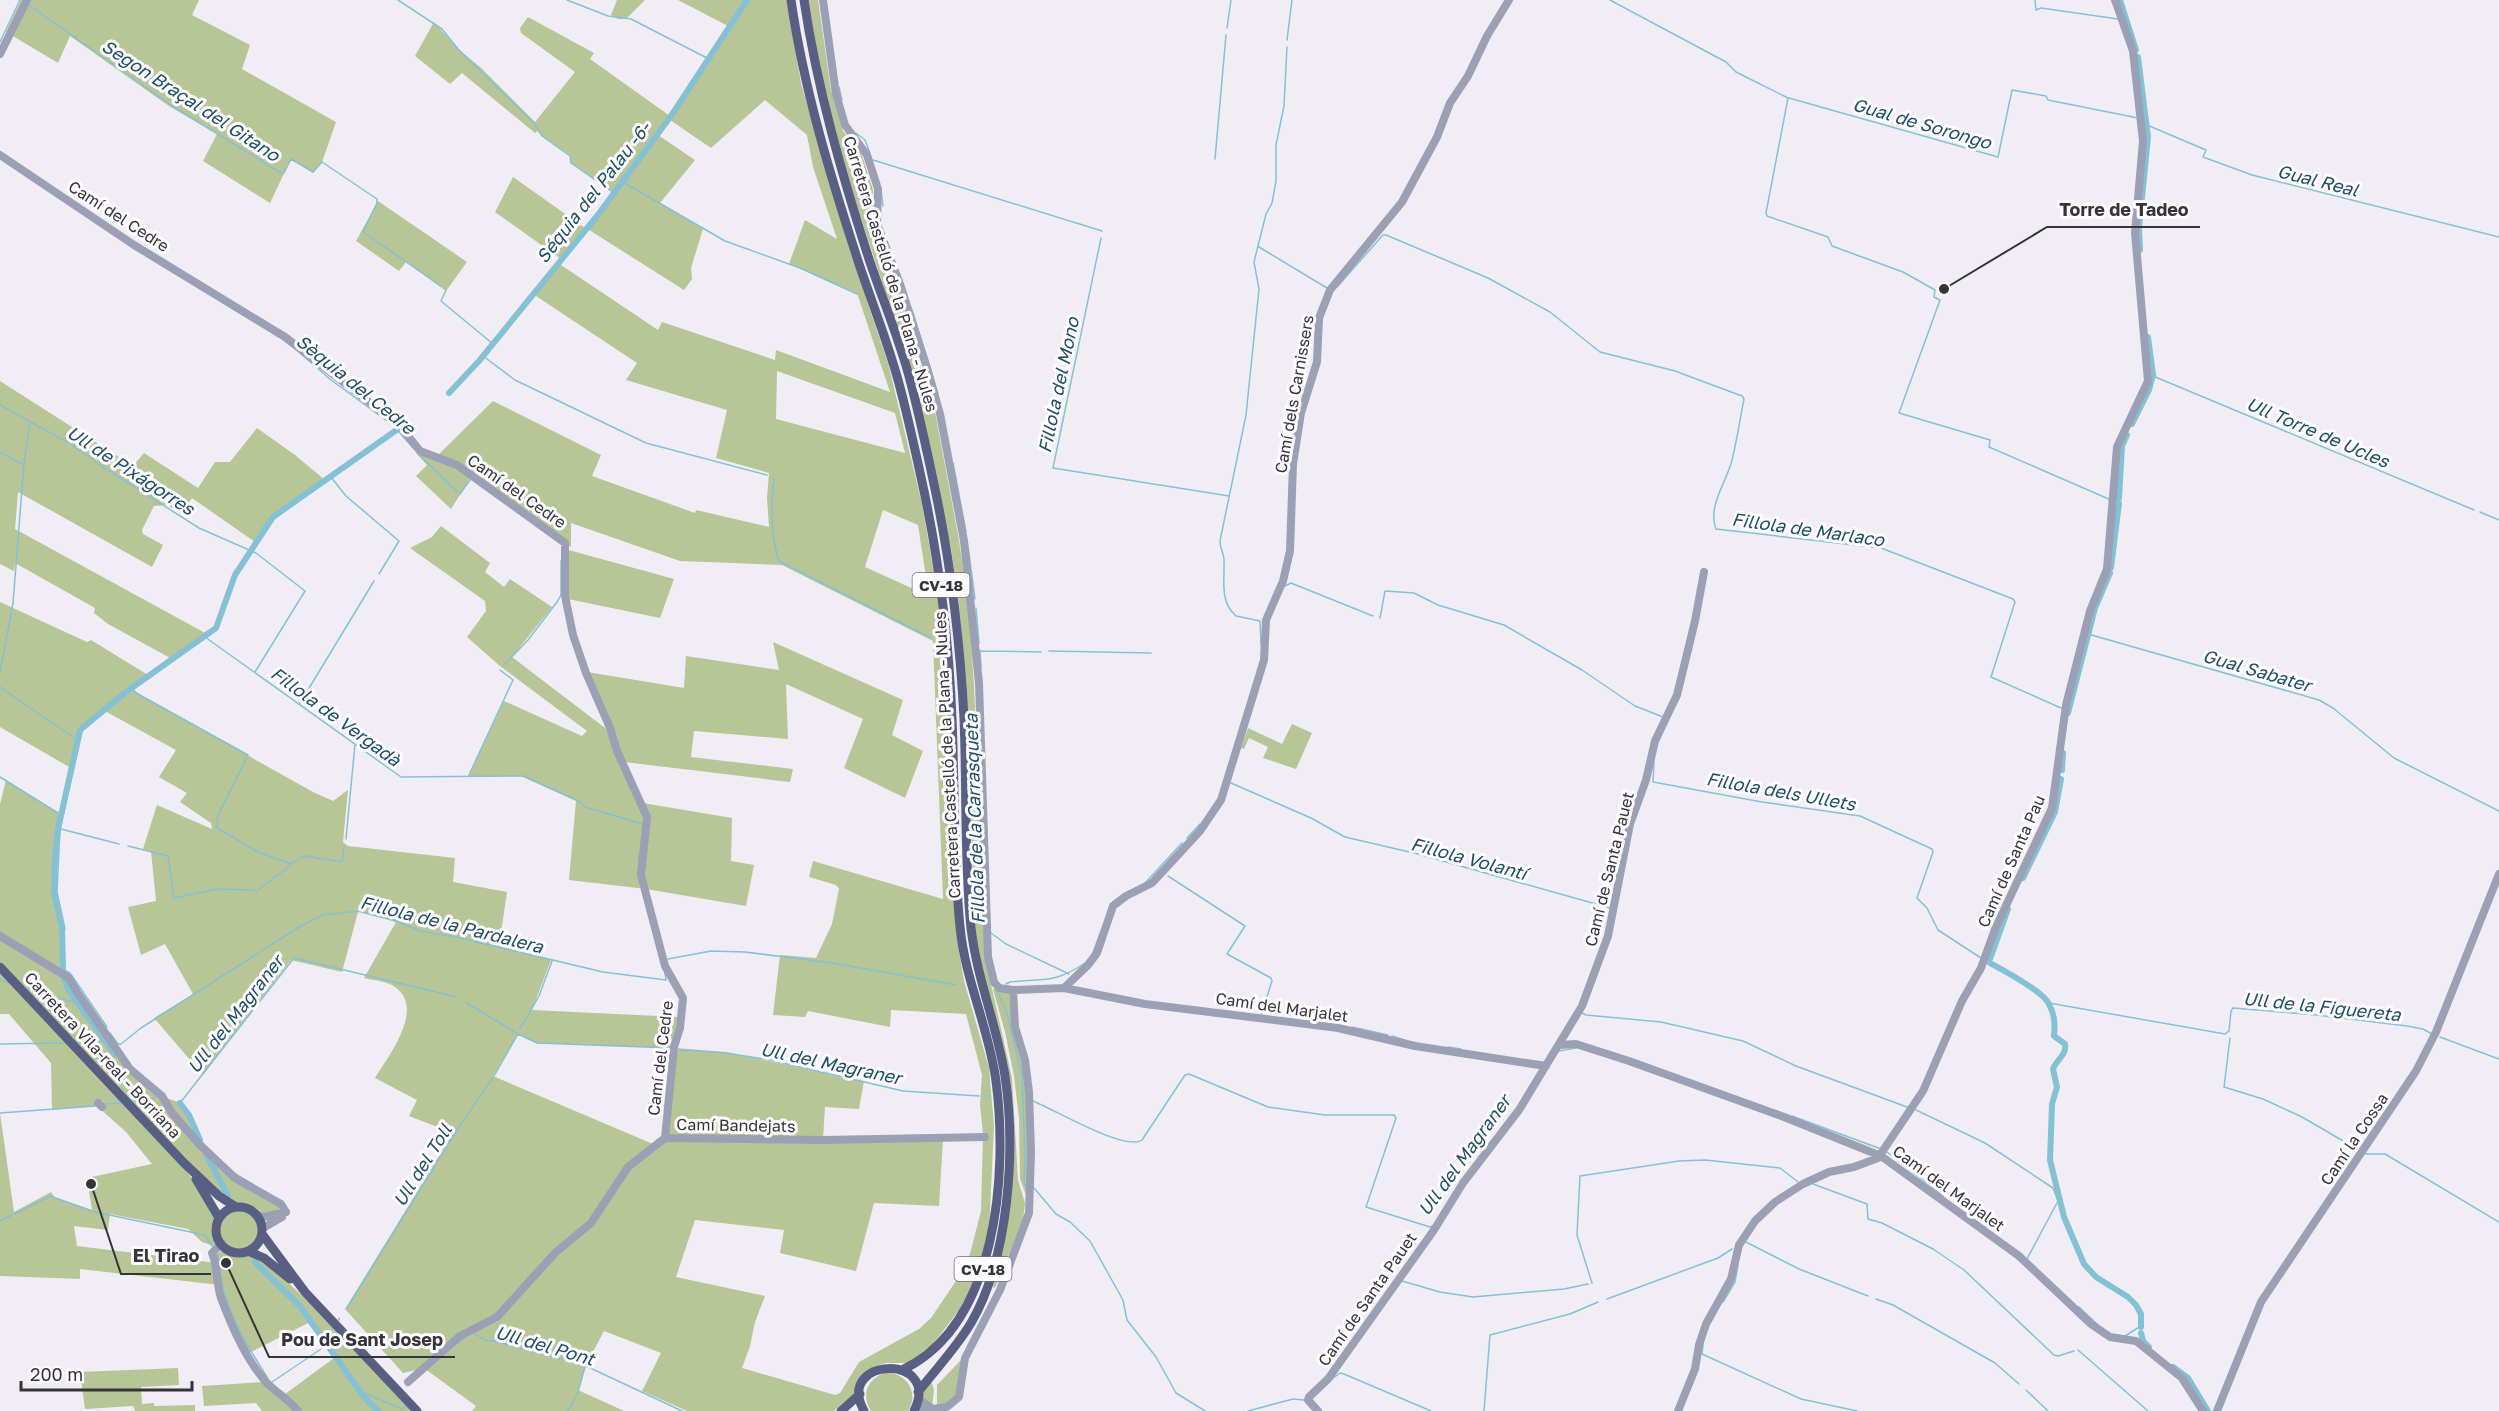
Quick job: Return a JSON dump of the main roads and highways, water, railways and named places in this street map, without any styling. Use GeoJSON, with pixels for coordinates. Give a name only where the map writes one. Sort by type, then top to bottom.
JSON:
{"type":"FeatureCollection","features":[{"type":"Feature","properties":{"kind":"main road","name":"Carretera Castelló de la Plana - Nules"},"geometry":{"type":"LineString","coordinates":[[791,0],[797,41],[811,101],[860,267],[898,379],[936,553],[944,606],[950,675],[960,925],[969,979],[987,1038],[998,1103],[999,1159],[996,1207],[987,1260],[978,1283],[958,1319],[920,1362],[902,1370]]}},
{"type":"Feature","properties":{"kind":"main road","name":"Carretera Castelló de la Plana - Nules"},"geometry":{"type":"LineString","coordinates":[[804,0],[809,39],[837,152],[867,254],[909,376],[947,550],[961,674],[971,923],[980,976],[997,1037],[1007,1102],[1006,1207],[996,1263],[987,1292],[971,1323],[918,1396]]}},
{"type":"Feature","properties":{"kind":"main road","name":"Carretera Vila-real - Borriana"},"geometry":{"type":"LineString","coordinates":[[0,967],[184,1164],[219,1196],[236,1207]]}},
{"type":"Feature","properties":{"kind":"main road","name":"Carretera Vila-real - Borriana"},"geometry":{"type":"LineString","coordinates":[[184,1164],[210,1199],[219,1218]]}},
{"type":"Feature","properties":{"kind":"main road"},"geometry":{"type":"LineString","coordinates":[[305,1292],[262,1231],[256,1214],[248,1209],[236,1207],[228,1210],[219,1218],[216,1232],[222,1244],[233,1252],[248,1251],[264,1258],[305,1292],[417,1411]]}},
{"type":"Feature","properties":{"kind":"main road"},"geometry":{"type":"LineString","coordinates":[[248,1251],[257,1244],[262,1231]]}},
{"type":"Feature","properties":{"kind":"main road","name":"CV-18"},"geometry":{"type":"LineString","coordinates":[[841,1411],[860,1394],[864,1381],[873,1372],[887,1367],[902,1370]]}},
{"type":"Feature","properties":{"kind":"main road"},"geometry":{"type":"LineString","coordinates":[[902,1370],[913,1379],[918,1396]]}},
{"type":"Feature","properties":{"kind":"main road"},"geometry":{"type":"LineString","coordinates":[[860,1394],[864,1411]]}},
{"type":"Feature","properties":{"kind":"main road","name":"CV-18"},"geometry":{"type":"LineString","coordinates":[[915,1410],[918,1396]]}},
{"type":"Feature","properties":{"kind":"waterway"},"geometry":{"type":"LineString","coordinates":[[0,42],[20,0]]}},
{"type":"Feature","properties":{"kind":"waterway"},"geometry":{"type":"LineString","coordinates":[[398,0],[442,29],[458,49],[533,122],[542,136],[570,156],[571,163],[614,193]]}},
{"type":"Feature","properties":{"kind":"waterway"},"geometry":{"type":"LineString","coordinates":[[567,0],[608,16],[631,19],[709,59]]}},
{"type":"Feature","properties":{"kind":"waterway","name":"Séquia del Palau -6-"},"geometry":{"type":"LineString","coordinates":[[449,393],[479,361],[597,216],[671,116],[747,0]]}},
{"type":"Feature","properties":{"kind":"waterway"},"geometry":{"type":"LineString","coordinates":[[1227,28],[1231,0]]}},
{"type":"Feature","properties":{"kind":"waterway"},"geometry":{"type":"LineString","coordinates":[[1287,40],[1292,0]]}},
{"type":"Feature","properties":{"kind":"waterway"},"geometry":{"type":"LineString","coordinates":[[1610,0],[1726,62],[1736,72],[1788,98],[1767,216],[1828,237],[1832,246],[1903,272],[1935,290],[1934,297],[1940,300],[1899,413],[1990,440],[1989,447],[2111,500]]}},
{"type":"Feature","properties":{"kind":"waterway"},"geometry":{"type":"LineString","coordinates":[[2035,0],[2036,10],[2041,8],[2118,19]]}},
{"type":"Feature","properties":{"kind":"waterway"},"geometry":{"type":"LineString","coordinates":[[2120,0],[2136,50]]}},
{"type":"Feature","properties":{"kind":"waterway","name":"Segon Braçal del Gitano"},"geometry":{"type":"LineString","coordinates":[[29,5],[172,106],[281,173],[284,173],[291,159],[313,172],[322,162],[377,199],[363,232],[441,286]]}},
{"type":"Feature","properties":{"kind":"waterway"},"geometry":{"type":"LineString","coordinates":[[1215,159],[1226,35]]}},
{"type":"Feature","properties":{"kind":"waterway"},"geometry":{"type":"LineString","coordinates":[[1261,645],[1260,621],[1236,616],[1227,604],[1224,590],[1224,558],[1220,541],[1246,415],[1259,289],[1254,262],[1266,214],[1272,203],[1276,181],[1276,145],[1284,106],[1287,47]]}},
{"type":"Feature","properties":{"kind":"waterway"},"geometry":{"type":"LineString","coordinates":[[2138,57],[2148,137],[2139,228],[2140,250]]}},
{"type":"Feature","properties":{"kind":"waterway"},"geometry":{"type":"LineString","coordinates":[[839,87],[842,100]]}},
{"type":"Feature","properties":{"kind":"waterway","name":"Gual de Sorongo"},"geometry":{"type":"LineString","coordinates":[[1789,98],[1998,157],[2012,90],[2046,96],[2048,100],[2138,118]]}},
{"type":"Feature","properties":{"kind":"waterway","name":"Gual Real"},"geometry":{"type":"LineString","coordinates":[[2147,125],[2206,150],[2203,157],[2252,175],[2499,237]]}},
{"type":"Feature","properties":{"kind":"waterway"},"geometry":{"type":"LineString","coordinates":[[856,133],[865,140],[870,153]]}},
{"type":"Feature","properties":{"kind":"waterway","name":"Fillola del Mono"},"geometry":{"type":"LineString","coordinates":[[873,160],[1102,231]]}},
{"type":"Feature","properties":{"kind":"waterway","name":"Fillola de la Carrasqueta"},"geometry":{"type":"LineString","coordinates":[[623,182],[725,241],[800,268],[857,294]]}},
{"type":"Feature","properties":{"kind":"waterway"},"geometry":{"type":"LineString","coordinates":[[881,189],[883,206]]}},
{"type":"Feature","properties":{"kind":"waterway","name":"Fillola de Marlaco"},"geometry":{"type":"LineString","coordinates":[[1337,287],[1383,235],[1386,235],[1488,278],[1550,312],[1600,352],[1675,371],[1742,396],[1744,399],[1732,460],[1714,512],[1716,529],[1881,548],[2013,599],[2015,602],[1991,677],[2061,708]]}},
{"type":"Feature","properties":{"kind":"waterway","name":"Fillola del Mono"},"geometry":{"type":"LineString","coordinates":[[1101,238],[1053,468],[1229,496]]}},
{"type":"Feature","properties":{"kind":"waterway","name":"Fillola de Marlaco"},"geometry":{"type":"LineString","coordinates":[[1259,247],[1327,288]]}},
{"type":"Feature","properties":{"kind":"waterway","name":"Segon Braçal del Gitano"},"geometry":{"type":"LineString","coordinates":[[446,290],[441,301],[493,344]]}},
{"type":"Feature","properties":{"kind":"waterway","name":"Fillola de la Carrasqueta"},"geometry":{"type":"LineString","coordinates":[[912,310],[938,394]]}},
{"type":"Feature","properties":{"kind":"waterway"},"geometry":{"type":"LineString","coordinates":[[2132,424],[2149,390],[2153,375],[2148,337]]}},
{"type":"Feature","properties":{"kind":"waterway","name":"Sèquia del Cedre"},"geometry":{"type":"LineString","coordinates":[[300,353],[331,380],[394,426],[413,448]]}},
{"type":"Feature","properties":{"kind":"waterway"},"geometry":{"type":"LineString","coordinates":[[483,356],[515,380],[646,443],[767,475]]}},
{"type":"Feature","properties":{"kind":"waterway","name":"Ull Torre de Ucles"},"geometry":{"type":"LineString","coordinates":[[2153,376],[2474,510]]}},
{"type":"Feature","properties":{"kind":"waterway","name":"Ull de Pixágorres"},"geometry":{"type":"LineString","coordinates":[[0,405],[72,445],[199,528],[256,553],[305,591],[255,672]]}},
{"type":"Feature","properties":{"kind":"waterway"},"geometry":{"type":"LineString","coordinates":[[0,672],[13,603],[24,463],[30,423]]}},
{"type":"Feature","properties":{"kind":"waterway","name":"Séquia del Palau -6-"},"geometry":{"type":"LineString","coordinates":[[63,970],[62,927],[54,893],[55,858],[58,829],[80,730],[126,692],[216,628],[235,575],[273,517],[398,429]]}},
{"type":"Feature","properties":{"kind":"waterway"},"geometry":{"type":"LineString","coordinates":[[2119,498],[2122,446],[2127,435]]}},
{"type":"Feature","properties":{"kind":"waterway"},"geometry":{"type":"LineString","coordinates":[[0,452],[23,465]]}},
{"type":"Feature","properties":{"kind":"waterway","name":"Sèquia del Cedre"},"geometry":{"type":"LineString","coordinates":[[418,454],[460,494],[470,480]]}},
{"type":"Feature","properties":{"kind":"waterway","name":"Fillola de la Carrasqueta"},"geometry":{"type":"LineString","coordinates":[[953,463],[966,532]]}},
{"type":"Feature","properties":{"kind":"waterway"},"geometry":{"type":"LineString","coordinates":[[331,477],[346,496],[399,541],[379,574]]}},
{"type":"Feature","properties":{"kind":"waterway"},"geometry":{"type":"LineString","coordinates":[[774,478],[772,520],[779,561],[931,638]]}},
{"type":"Feature","properties":{"kind":"waterway"},"geometry":{"type":"LineString","coordinates":[[2111,568],[2119,503]]}},
{"type":"Feature","properties":{"kind":"waterway","name":"Ull Torre de Ucles"},"geometry":{"type":"LineString","coordinates":[[2480,512],[2499,520]]}},
{"type":"Feature","properties":{"kind":"waterway","name":"Fillola de la Carrasqueta"},"geometry":{"type":"LineString","coordinates":[[968,546],[975,599]]}},
{"type":"Feature","properties":{"kind":"waterway","name":"Sèquia del Cedre"},"geometry":{"type":"LineString","coordinates":[[504,665],[528,640],[561,595],[561,561]]}},
{"type":"Feature","properties":{"kind":"waterway"},"geometry":{"type":"LineString","coordinates":[[2068,713],[2095,608],[2110,573]]}},
{"type":"Feature","properties":{"kind":"waterway"},"geometry":{"type":"LineString","coordinates":[[300,703],[374,581]]}},
{"type":"Feature","properties":{"kind":"waterway","name":"Fillola dels Ullets"},"geometry":{"type":"LineString","coordinates":[[1285,586],[1291,583],[1373,616]]}},
{"type":"Feature","properties":{"kind":"waterway","name":"Fillola dels Ullets"},"geometry":{"type":"LineString","coordinates":[[1380,618],[1385,591],[1414,593],[1438,605],[1504,625],[1582,670],[1635,706],[1663,717]]}},
{"type":"Feature","properties":{"kind":"waterway","name":"Fillola de la Carrasqueta"},"geometry":{"type":"LineString","coordinates":[[976,608],[979,643]]}},
{"type":"Feature","properties":{"kind":"waterway","name":"Gual Sabater"},"geometry":{"type":"LineString","coordinates":[[2088,634],[2319,700],[2333,708],[2394,758],[2499,811]]}},
{"type":"Feature","properties":{"kind":"waterway","name":"Fillola de Vergadà"},"geometry":{"type":"LineString","coordinates":[[205,637],[401,777],[523,776],[579,801],[585,807],[643,824]]}},
{"type":"Feature","properties":{"kind":"waterway","name":"Fillola de la Carrasqueta"},"geometry":{"type":"LineString","coordinates":[[980,650],[981,667]]}},
{"type":"Feature","properties":{"kind":"waterway"},"geometry":{"type":"LineString","coordinates":[[980,651],[1041,652]]}},
{"type":"Feature","properties":{"kind":"waterway"},"geometry":{"type":"LineString","coordinates":[[1049,651],[1151,653]]}},
{"type":"Feature","properties":{"kind":"waterway","name":"Sèquia del Cedre"},"geometry":{"type":"LineString","coordinates":[[469,775],[513,680],[500,670]]}},
{"type":"Feature","properties":{"kind":"waterway"},"geometry":{"type":"LineString","coordinates":[[0,687],[77,740]]}},
{"type":"Feature","properties":{"kind":"waterway"},"geometry":{"type":"LineString","coordinates":[[131,688],[248,755],[218,815],[216,827],[256,851],[291,864],[303,856],[312,857]]}},
{"type":"Feature","properties":{"kind":"waterway","name":"Séquia del Palau -6-"},"geometry":{"type":"LineString","coordinates":[[65,929],[57,892],[60,829],[82,732],[80,730]]}},
{"type":"Feature","properties":{"kind":"waterway"},"geometry":{"type":"LineString","coordinates":[[346,839],[355,744]]}},
{"type":"Feature","properties":{"kind":"waterway"},"geometry":{"type":"LineString","coordinates":[[2062,770],[2063,753]]}},
{"type":"Feature","properties":{"kind":"waterway","name":"Fillola dels Ullets"},"geometry":{"type":"LineString","coordinates":[[1654,762],[1653,782],[1762,802],[1860,816],[1932,849],[1933,852],[1917,898],[1927,908],[1938,930],[1981,958]]}},
{"type":"Feature","properties":{"kind":"waterway"},"geometry":{"type":"LineString","coordinates":[[0,777],[61,815]]}},
{"type":"Feature","properties":{"kind":"waterway"},"geometry":{"type":"LineString","coordinates":[[2023,878],[2055,812],[2061,779]]}},
{"type":"Feature","properties":{"kind":"waterway","name":"Fillola Volantí"},"geometry":{"type":"LineString","coordinates":[[1231,783],[1311,818],[1345,837],[1418,854],[1610,908]]}},
{"type":"Feature","properties":{"kind":"waterway"},"geometry":{"type":"LineString","coordinates":[[1187,838],[1200,824]]}},
{"type":"Feature","properties":{"kind":"waterway"},"geometry":{"type":"LineString","coordinates":[[61,829],[119,844]]}},
{"type":"Feature","properties":{"kind":"waterway"},"geometry":{"type":"LineString","coordinates":[[1146,882],[1182,843]]}},
{"type":"Feature","properties":{"kind":"waterway"},"geometry":{"type":"LineString","coordinates":[[128,846],[168,856],[174,898],[217,889],[255,890]]}},
{"type":"Feature","properties":{"kind":"waterway"},"geometry":{"type":"LineString","coordinates":[[306,856],[342,862],[344,847]]}},
{"type":"Feature","properties":{"kind":"waterway","name":"Fillola de Vergadà"},"geometry":{"type":"LineString","coordinates":[[638,877],[639,855]]}},
{"type":"Feature","properties":{"kind":"waterway"},"geometry":{"type":"LineString","coordinates":[[257,891],[292,864]]}},
{"type":"Feature","properties":{"kind":"waterway"},"geometry":{"type":"LineString","coordinates":[[1168,876],[1245,926],[1227,954],[1271,978],[1261,1015]]}},
{"type":"Feature","properties":{"kind":"waterway"},"geometry":{"type":"LineString","coordinates":[[1113,902],[1121,896]]}},
{"type":"Feature","properties":{"kind":"waterway"},"geometry":{"type":"LineString","coordinates":[[1990,959],[2008,909]]}},
{"type":"Feature","properties":{"kind":"waterway","name":"Fillola de la Pardalera"},"geometry":{"type":"LineString","coordinates":[[110,1033],[118,1044],[121,1044],[141,1028],[299,927],[322,915],[360,911],[421,931],[456,937],[603,972],[666,980],[665,973]]}},
{"type":"Feature","properties":{"kind":"waterway"},"geometry":{"type":"LineString","coordinates":[[1092,955],[1101,931]]}},
{"type":"Feature","properties":{"kind":"waterway","name":"Fillola de la Carrasqueta"},"geometry":{"type":"LineString","coordinates":[[991,933],[1006,944],[1069,974]]}},
{"type":"Feature","properties":{"kind":"waterway"},"geometry":{"type":"LineString","coordinates":[[668,959],[711,951],[745,952],[833,963],[956,985]]}},
{"type":"Feature","properties":{"kind":"waterway","name":"Ull del Magraner"},"geometry":{"type":"LineString","coordinates":[[180,1103],[294,958],[457,997]]}},
{"type":"Feature","properties":{"kind":"waterway","name":"Ull del Toll"},"geometry":{"type":"LineString","coordinates":[[520,1029],[539,996],[552,961]]}},
{"type":"Feature","properties":{"kind":"waterway"},"geometry":{"type":"LineString","coordinates":[[1006,984],[1057,977],[1085,963]]}},
{"type":"Feature","properties":{"kind":"waterway"},"geometry":{"type":"LineString","coordinates":[[1990,963],[2031,987],[2045,999],[2051,1008],[2054,1036],[2065,1044],[2063,1054],[2053,1069],[2057,1087],[2052,1104],[2050,1160],[2064,1217],[2084,1264],[2096,1277],[2128,1297],[2136,1305],[2141,1314],[2141,1327]]}},
{"type":"Feature","properties":{"kind":"waterway","name":"Fillola de la Pardalera"},"geometry":{"type":"LineString","coordinates":[[64,970],[70,973],[107,1027]]}},
{"type":"Feature","properties":{"kind":"waterway","name":"Séquia del Palau -6-"},"geometry":{"type":"LineString","coordinates":[[64,978],[69,991],[115,1054]]}},
{"type":"Feature","properties":{"kind":"waterway"},"geometry":{"type":"LineString","coordinates":[[0,980],[9,983]]}},
{"type":"Feature","properties":{"kind":"waterway"},"geometry":{"type":"LineString","coordinates":[[27,989],[77,1003]]}},
{"type":"Feature","properties":{"kind":"waterway"},"geometry":{"type":"LineString","coordinates":[[997,992],[1006,1010],[1022,1075],[1024,1183],[1026,1186]]}},
{"type":"Feature","properties":{"kind":"waterway","name":"Ull del Magraner"},"geometry":{"type":"LineString","coordinates":[[467,1003],[537,1043],[671,1048]]}},
{"type":"Feature","properties":{"kind":"waterway","name":"Ull de la Figuereta"},"geometry":{"type":"LineString","coordinates":[[2049,1003],[2225,1034],[2229,1031],[2233,1008],[2407,1026],[2423,1029],[2432,1034]]}},
{"type":"Feature","properties":{"kind":"waterway","name":"Fillola Volantí"},"geometry":{"type":"LineString","coordinates":[[1582,1013],[1661,1022],[1743,1041],[1796,1066],[1907,1107]]}},
{"type":"Feature","properties":{"kind":"waterway"},"geometry":{"type":"LineString","coordinates":[[1352,1027],[1388,1035]]}},
{"type":"Feature","properties":{"kind":"waterway","name":"Ull del Toll"},"geometry":{"type":"LineString","coordinates":[[347,1308],[457,1130],[494,1076],[518,1034]]}},
{"type":"Feature","properties":{"kind":"waterway"},"geometry":{"type":"LineString","coordinates":[[1392,1036],[1408,1041]]}},
{"type":"Feature","properties":{"kind":"waterway","name":"Ull de la Figuereta"},"geometry":{"type":"LineString","coordinates":[[2440,1037],[2499,1059]]}},
{"type":"Feature","properties":{"kind":"waterway"},"geometry":{"type":"LineString","coordinates":[[2230,1038],[2224,1087],[2263,1099],[2302,1117],[2357,1149]]}},
{"type":"Feature","properties":{"kind":"waterway"},"geometry":{"type":"LineString","coordinates":[[78,1043],[106,1042]]}},
{"type":"Feature","properties":{"kind":"waterway"},"geometry":{"type":"LineString","coordinates":[[0,1044],[64,1043]]}},
{"type":"Feature","properties":{"kind":"waterway"},"geometry":{"type":"LineString","coordinates":[[1448,1047],[1461,1049]]}},
{"type":"Feature","properties":{"kind":"waterway"},"geometry":{"type":"LineString","coordinates":[[1559,1051],[1576,1048]]}},
{"type":"Feature","properties":{"kind":"waterway","name":"Ull del Magraner"},"geometry":{"type":"LineString","coordinates":[[679,1050],[726,1053],[770,1060],[903,1091],[979,1096]]}},
{"type":"Feature","properties":{"kind":"waterway","name":"Ull del Magraner"},"geometry":{"type":"LineString","coordinates":[[1033,1101],[1106,1135],[1134,1142],[1142,1140],[1185,1075],[1189,1074],[1268,1107],[1325,1115],[1394,1115],[1396,1118],[1366,1207],[1432,1226]]}},
{"type":"Feature","properties":{"kind":"waterway"},"geometry":{"type":"LineString","coordinates":[[133,1101],[151,1100],[157,1096]]}},
{"type":"Feature","properties":{"kind":"waterway"},"geometry":{"type":"LineString","coordinates":[[106,1104],[121,1103]]}},
{"type":"Feature","properties":{"kind":"waterway","name":"Séquia del Palau -6-"},"geometry":{"type":"LineString","coordinates":[[180,1103],[189,1115],[200,1140]]}},
{"type":"Feature","properties":{"kind":"waterway"},"geometry":{"type":"LineString","coordinates":[[0,1113],[95,1106]]}},
{"type":"Feature","properties":{"kind":"waterway","name":"Fillola Volantí"},"geometry":{"type":"LineString","coordinates":[[1916,1110],[1985,1143],[2053,1188],[2058,1201],[2027,1259]]}},
{"type":"Feature","properties":{"kind":"waterway"},"geometry":{"type":"LineString","coordinates":[[1792,1116],[1881,1149]]}},
{"type":"Feature","properties":{"kind":"waterway"},"geometry":{"type":"LineString","coordinates":[[1887,1152],[1943,1196]]}},
{"type":"Feature","properties":{"kind":"waterway"},"geometry":{"type":"LineString","coordinates":[[2365,1154],[2385,1154],[2499,1222]]}},
{"type":"Feature","properties":{"kind":"waterway","name":"Séquia del Palau -6-"},"geometry":{"type":"LineString","coordinates":[[207,1156],[228,1196]]}},
{"type":"Feature","properties":{"kind":"waterway"},"geometry":{"type":"LineString","coordinates":[[1592,1283],[1577,1235],[1580,1176],[1679,1161],[1705,1160],[1780,1168],[1798,1182]]}},
{"type":"Feature","properties":{"kind":"waterway"},"geometry":{"type":"LineString","coordinates":[[1813,1184],[1867,1204],[1868,1219],[1882,1223],[1933,1249],[1964,1270],[2054,1355],[2074,1351]]}},
{"type":"Feature","properties":{"kind":"waterway"},"geometry":{"type":"LineString","coordinates":[[1034,1188],[1056,1214],[1070,1222],[1090,1241],[1123,1300],[1127,1320],[1156,1357],[1176,1393],[1205,1411]]}},
{"type":"Feature","properties":{"kind":"waterway"},"geometry":{"type":"LineString","coordinates":[[0,1221],[50,1196],[95,1212],[205,1235],[212,1246]]}},
{"type":"Feature","properties":{"kind":"waterway"},"geometry":{"type":"LineString","coordinates":[[1746,1242],[1799,1269],[1868,1296]]}},
{"type":"Feature","properties":{"kind":"waterway"},"geometry":{"type":"LineString","coordinates":[[1607,1299],[1718,1258],[1732,1249]]}},
{"type":"Feature","properties":{"kind":"waterway"},"geometry":{"type":"LineString","coordinates":[[218,1254],[227,1303],[248,1346],[267,1377]]}},
{"type":"Feature","properties":{"kind":"waterway","name":"Séquia del Palau -6-"},"geometry":{"type":"LineString","coordinates":[[255,1262],[300,1306],[363,1396],[378,1411]]}},
{"type":"Feature","properties":{"kind":"waterway"},"geometry":{"type":"LineString","coordinates":[[1723,1302],[1735,1282],[1738,1265]]}},
{"type":"Feature","properties":{"kind":"waterway"},"geometry":{"type":"LineString","coordinates":[[1402,1281],[1440,1292],[1473,1297],[1564,1289],[1588,1284]]}},
{"type":"Feature","properties":{"kind":"waterway"},"geometry":{"type":"LineString","coordinates":[[1876,1299],[1893,1305],[1995,1363],[2019,1384]]}},
{"type":"Feature","properties":{"kind":"waterway"},"geometry":{"type":"LineString","coordinates":[[1484,1411],[1490,1335],[1570,1314],[1598,1302]]}},
{"type":"Feature","properties":{"kind":"waterway"},"geometry":{"type":"LineString","coordinates":[[2079,1307],[2097,1324]]}},
{"type":"Feature","properties":{"kind":"waterway"},"geometry":{"type":"LineString","coordinates":[[2125,1336],[2141,1326]]}},
{"type":"Feature","properties":{"kind":"waterway","name":"Ull del Toll"},"geometry":{"type":"LineString","coordinates":[[325,1341],[333,1328]]}},
{"type":"Feature","properties":{"kind":"waterway","name":"Ull del Pont"},"geometry":{"type":"LineString","coordinates":[[474,1333],[484,1340],[586,1366],[682,1411]]}},
{"type":"Feature","properties":{"kind":"waterway"},"geometry":{"type":"LineString","coordinates":[[2141,1333],[2143,1341],[2149,1347]]}},
{"type":"Feature","properties":{"kind":"waterway","name":"Ull del Pont"},"geometry":{"type":"LineString","coordinates":[[457,1344],[465,1338]]}},
{"type":"Feature","properties":{"kind":"waterway"},"geometry":{"type":"LineString","coordinates":[[1703,1344],[1702,1354],[1801,1399],[1857,1411]]}},
{"type":"Feature","properties":{"kind":"waterway"},"geometry":{"type":"LineString","coordinates":[[272,1382],[327,1345]]}},
{"type":"Feature","properties":{"kind":"waterway"},"geometry":{"type":"LineString","coordinates":[[2078,1350],[2148,1411]]}},
{"type":"Feature","properties":{"kind":"waterway"},"geometry":{"type":"LineString","coordinates":[[568,1411],[578,1392],[585,1367]]}},
{"type":"Feature","properties":{"kind":"waterway"},"geometry":{"type":"LineString","coordinates":[[2173,1367],[2188,1378],[2208,1411]]}},
{"type":"Feature","properties":{"kind":"waterway"},"geometry":{"type":"LineString","coordinates":[[1332,1379],[1340,1373],[1344,1374],[1431,1411]]}},
{"type":"Feature","properties":{"kind":"waterway"},"geometry":{"type":"LineString","coordinates":[[2026,1390],[2048,1411]]}},
{"type":"Feature","properties":{"kind":"waterway","name":"Ull del Pont"},"geometry":{"type":"LineString","coordinates":[[360,1393],[402,1409],[406,1406]]}},
{"type":"Feature","properties":{"kind":"waterway"},"geometry":{"type":"LineString","coordinates":[[1248,1411],[1293,1399],[1304,1400]]}},
{"type":"Feature","properties":{"kind":"place","name":"Torre de Tadeo"},"geometry":{"type":"Point","coordinates":[1944,289]}},
{"type":"Feature","properties":{"kind":"place","name":"El Tirao"},"geometry":{"type":"Point","coordinates":[91,1184]}},
{"type":"Feature","properties":{"kind":"place","name":"Pou de Sant Josep"},"geometry":{"type":"Point","coordinates":[226,1263]}}]}
